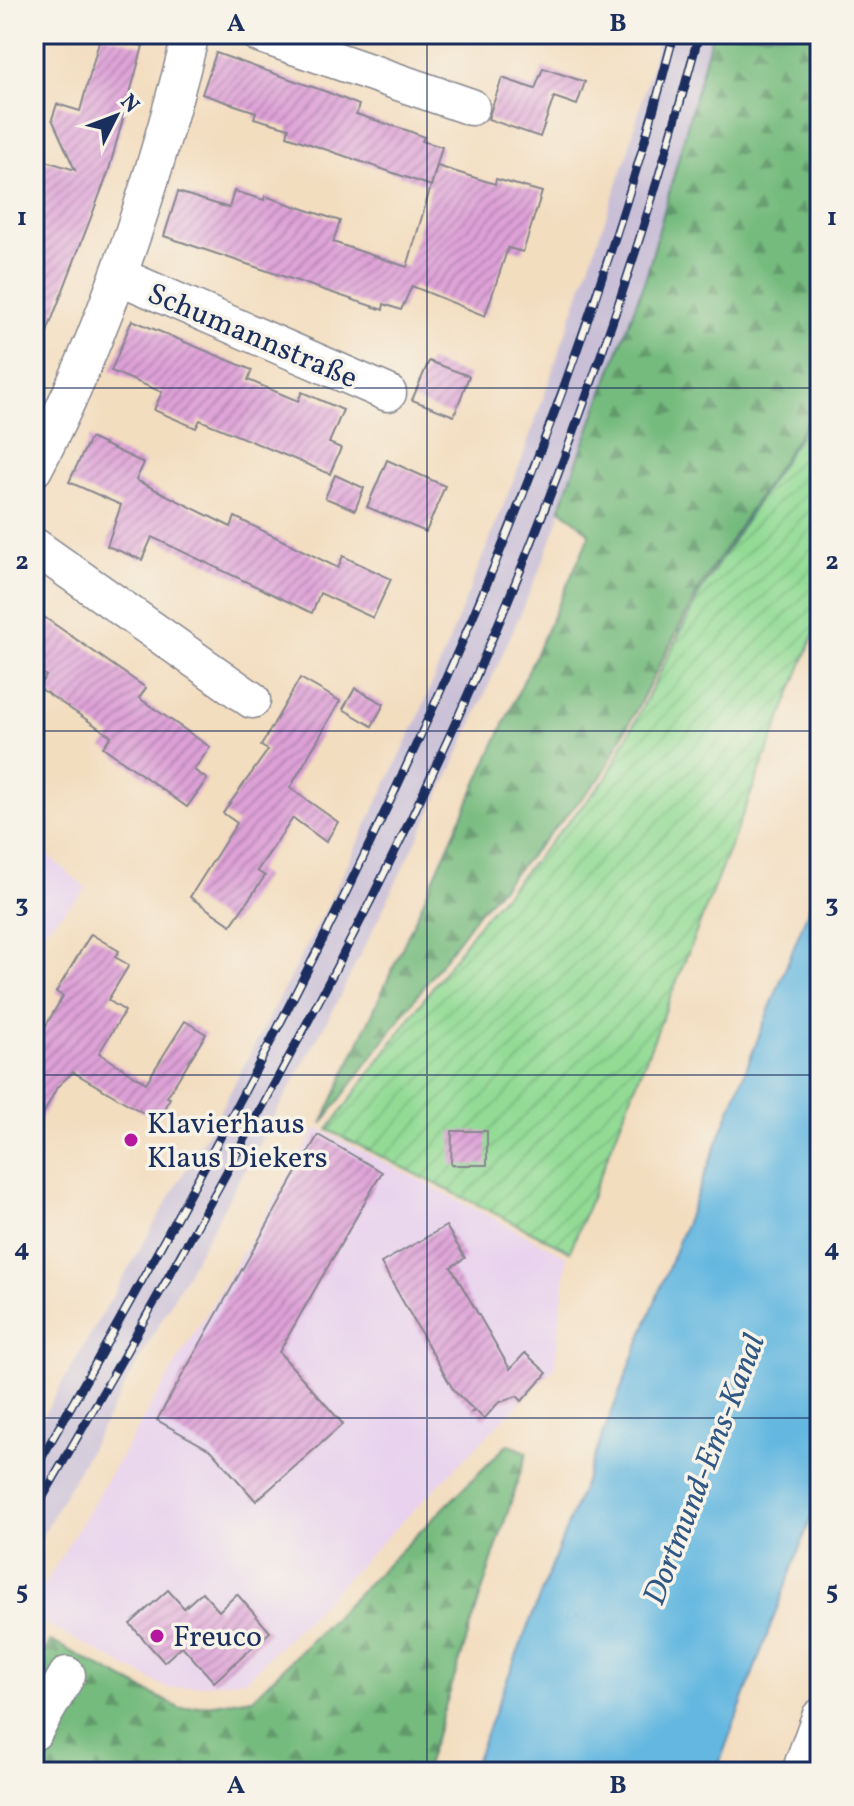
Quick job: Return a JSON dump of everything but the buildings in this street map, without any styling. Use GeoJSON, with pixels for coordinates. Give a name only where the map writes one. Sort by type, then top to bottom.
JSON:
{"type":"FeatureCollection","features":[{"type":"Feature","properties":{"kind":"street","name":"Schumannstraße"},"geometry":{"type":"LineString","coordinates":[[34,469],[72,395],[119,276],[164,139],[191,34]]}},
{"type":"Feature","properties":{"kind":"street"},"geometry":{"type":"LineString","coordinates":[[259,34],[471,107]]}},
{"type":"Feature","properties":{"kind":"street","name":"Schumannstraße"},"geometry":{"type":"LineString","coordinates":[[119,276],[388,393]]}},
{"type":"Feature","properties":{"kind":"street"},"geometry":{"type":"LineString","coordinates":[[34,546],[252,700]]}},
{"type":"Feature","properties":{"kind":"street"},"geometry":{"type":"LineString","coordinates":[[34,1732],[67,1675]]}},
{"type":"Feature","properties":{"kind":"street"},"geometry":{"type":"LineString","coordinates":[[800,1772],[820,1717]]}},
{"type":"Feature","properties":{"kind":"shaded area"},"geometry":{"type":"Polygon","coordinates":[[[660,34],[712,34],[647,274],[542,565],[450,773],[333,1010],[34,1550],[34,1432],[226,1100],[326,909],[417,721],[522,459],[627,156],[660,34]]]}},
{"type":"Feature","properties":{"kind":"shaded area"},"geometry":{"type":"Polygon","coordinates":[[[34,843],[87,889],[34,940],[34,843]]]}},
{"type":"Feature","properties":{"kind":"shaded area"},"geometry":{"type":"Polygon","coordinates":[[[317,1128],[567,1256],[555,1367],[247,1679],[169,1689],[34,1618],[34,1602],[317,1128]]]}},
{"type":"Feature","properties":{"kind":"green space"},"geometry":{"type":"Polygon","coordinates":[[[712,34],[820,34],[820,402],[700,588],[601,777],[479,912],[322,1124],[589,537],[588,532],[560,508],[647,274],[712,34]]]}},
{"type":"Feature","properties":{"kind":"green space"},"geometry":{"type":"Polygon","coordinates":[[[820,404],[820,619],[570,1251],[328,1130],[481,921],[606,779],[701,591],[820,404]]]}},
{"type":"Feature","properties":{"kind":"green space"},"geometry":{"type":"Polygon","coordinates":[[[508,1444],[527,1452],[424,1772],[34,1772],[34,1668],[51,1641],[181,1709],[253,1698],[508,1444]]]}},
{"type":"Feature","properties":{"kind":"water","name":"Dortmund-Ems-Kanal"},"geometry":{"type":"Polygon","coordinates":[[[820,880],[820,1494],[716,1772],[471,1772],[820,880]]]}},
{"type":"Feature","properties":{"kind":"railway"},"geometry":{"type":"LineString","coordinates":[[34,1471],[226,1127],[317,952],[403,774],[483,594],[555,410],[620,224],[674,34]]}},
{"type":"Feature","properties":{"kind":"railway"},"geometry":{"type":"LineString","coordinates":[[34,1512],[292,1052],[373,896],[471,687],[516,581],[598,365],[668,145],[699,34]]}},
{"type":"Feature","properties":{"kind":"place","name":"Klavierhaus Klaus Diekers"},"geometry":{"type":"Point","coordinates":[131,1140]}},
{"type":"Feature","properties":{"kind":"place","name":"Freuco"},"geometry":{"type":"Point","coordinates":[157,1636]}}]}
